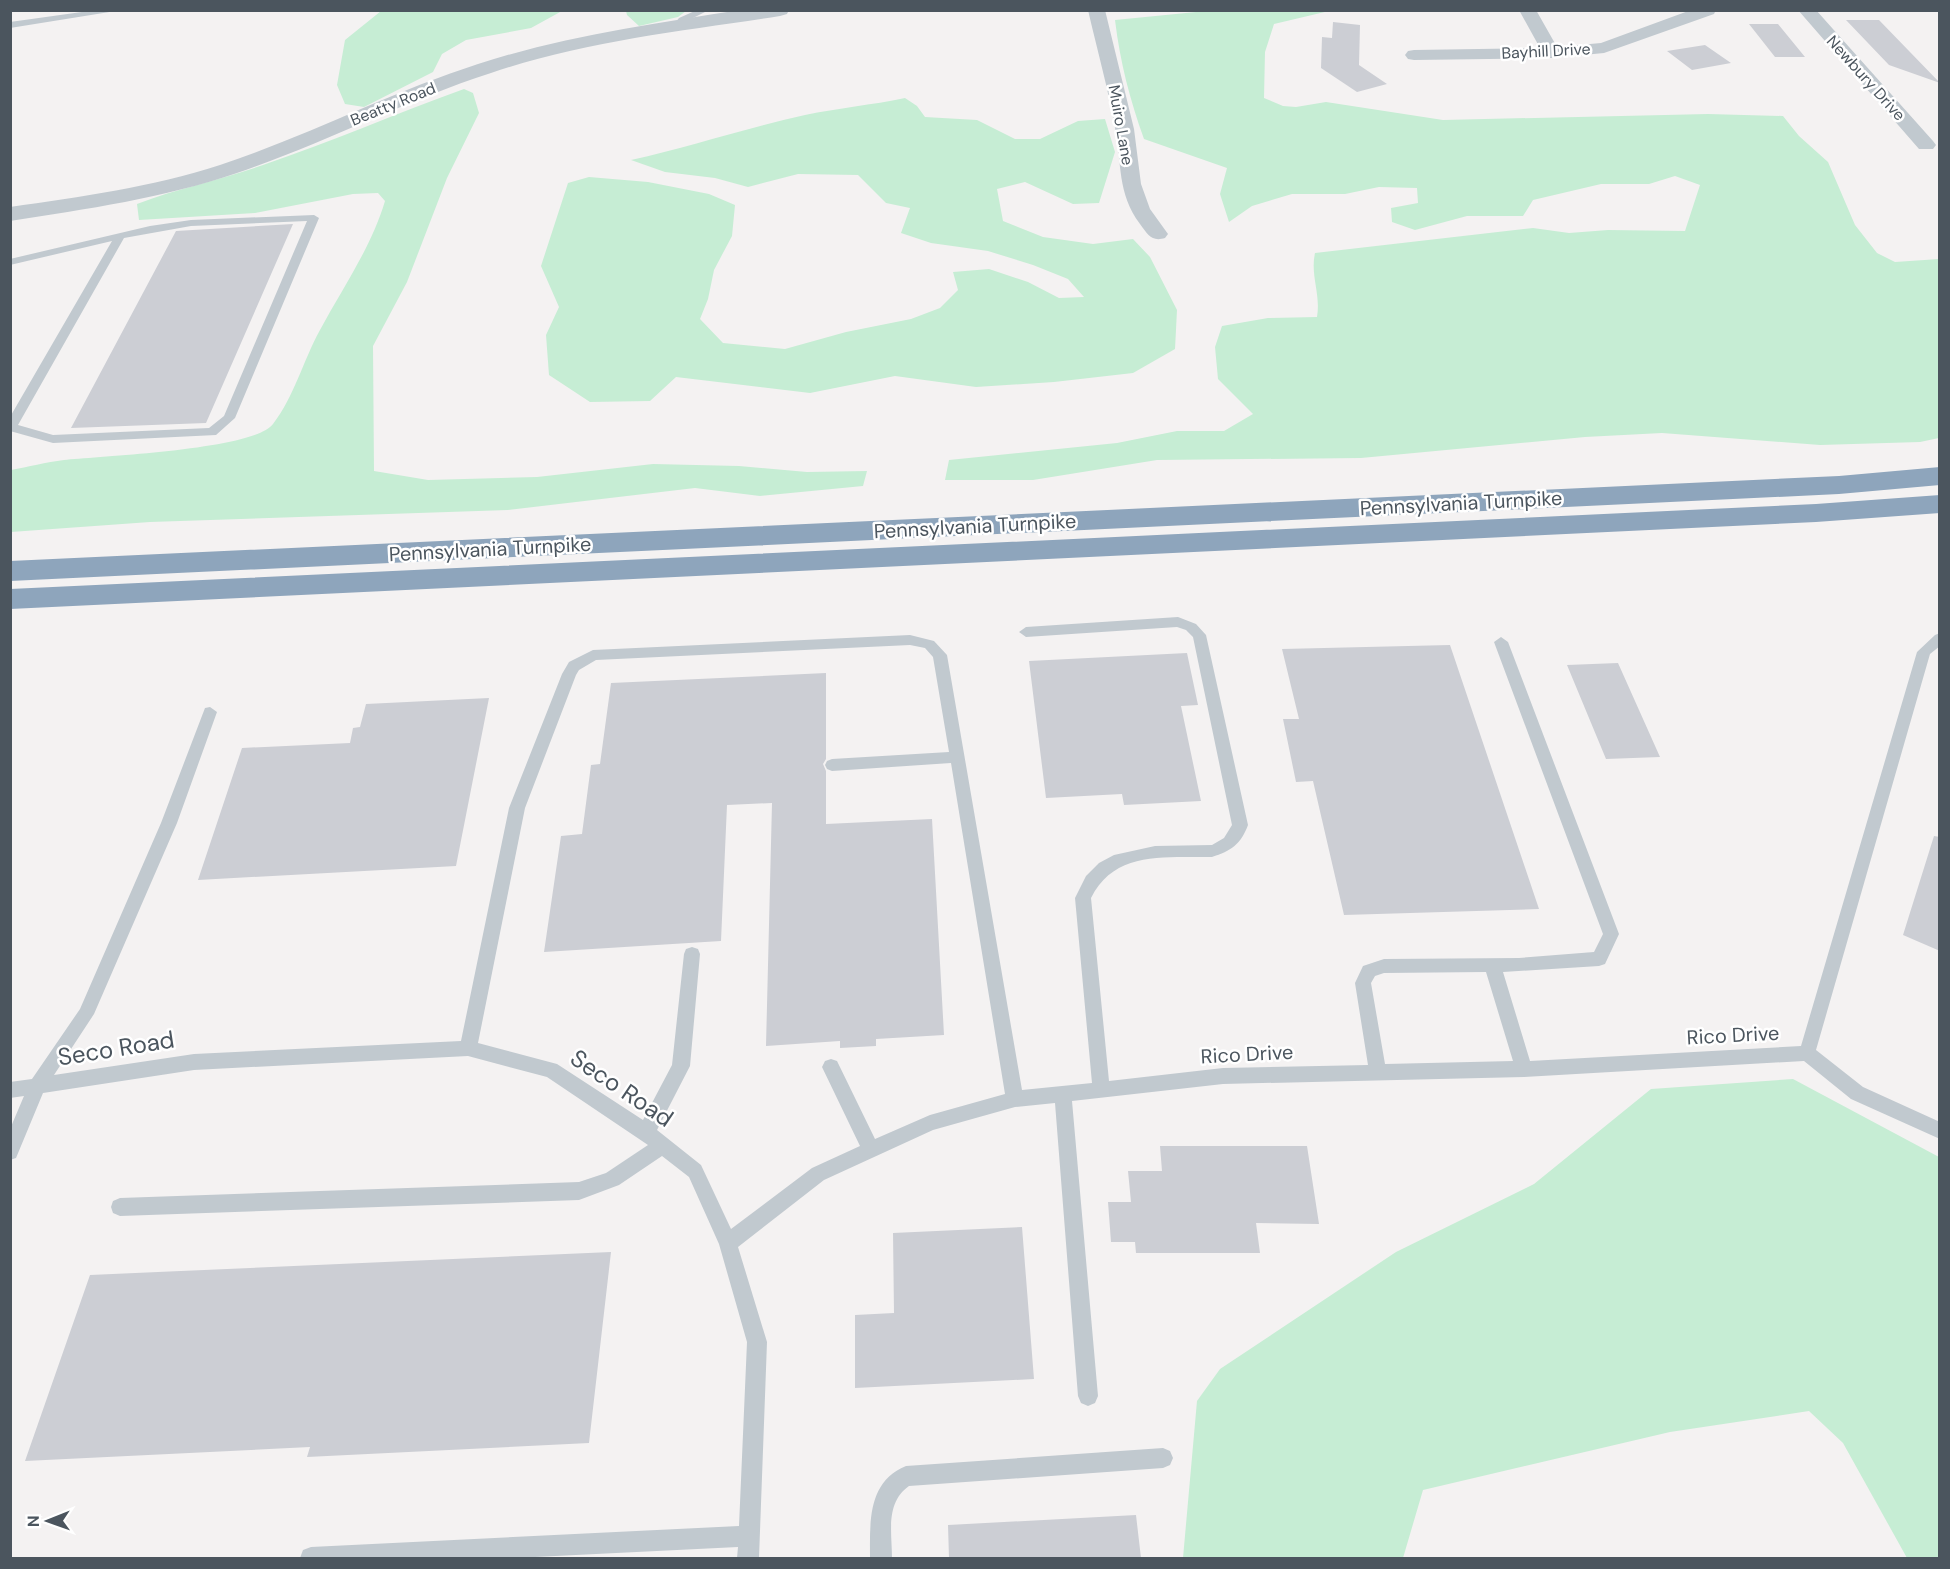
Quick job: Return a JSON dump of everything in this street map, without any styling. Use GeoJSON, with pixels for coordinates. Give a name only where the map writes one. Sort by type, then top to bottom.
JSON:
{"type":"FeatureCollection","features":[{"type":"Feature","properties":{"kind":"highway","name":"Pennsylvania Turnpike"},"geometry":{"type":"LineString","coordinates":[[10,572],[1659,494],[1839,485],[1940,476]]}},
{"type":"Feature","properties":{"kind":"highway","name":"Pennsylvania Turnpike"},"geometry":{"type":"LineString","coordinates":[[10,599],[1756,516],[1940,504]]}},
{"type":"Feature","properties":{"kind":"street","name":"Beatty Road"},"geometry":{"type":"LineString","coordinates":[[10,214],[179,183],[219,172],[476,71],[520,57],[563,46],[780,10]]}},
{"type":"Feature","properties":{"kind":"street","name":"Muiro Lane"},"geometry":{"type":"LineString","coordinates":[[1096,10],[1125,129],[1131,184],[1140,210],[1158,234]]}},
{"type":"Feature","properties":{"kind":"street"},"geometry":{"type":"LineString","coordinates":[[1527,10],[1552,53]]}},
{"type":"Feature","properties":{"kind":"street","name":"Bayhill Drive"},"geometry":{"type":"LineString","coordinates":[[1414,55],[1552,53],[1604,48],[1708,10]]}},
{"type":"Feature","properties":{"kind":"street","name":"Newbury Drive"},"geometry":{"type":"LineString","coordinates":[[1806,10],[1926,145]]}},
{"type":"Feature","properties":{"kind":"lane"},"geometry":{"type":"LineString","coordinates":[[10,25],[118,10]]}},
{"type":"Feature","properties":{"kind":"lane"},"geometry":{"type":"LineString","coordinates":[[676,27],[682,20],[705,10]]}},
{"type":"Feature","properties":{"kind":"lane"},"geometry":{"type":"LineString","coordinates":[[10,262],[120,236],[150,229],[191,224],[314,219],[229,418],[212,432],[53,440],[11,427],[120,236]]}},
{"type":"Feature","properties":{"kind":"lane"},"geometry":{"type":"LineString","coordinates":[[1026,632],[1178,622],[1196,630],[1199,635],[1240,825],[1237,834],[1222,848],[1212,851],[1128,856],[1111,861],[1088,883],[1083,898],[1101,1089]]}},
{"type":"Feature","properties":{"kind":"lane"},"geometry":{"type":"LineString","coordinates":[[1940,638],[1924,652],[1807,1053],[1857,1093],[1940,1131]]}},
{"type":"Feature","properties":{"kind":"lane"},"geometry":{"type":"LineString","coordinates":[[468,1047],[517,808],[569,674],[583,659],[593,655],[920,641],[929,644],[940,655],[1015,1099]]}},
{"type":"Feature","properties":{"kind":"lane"},"geometry":{"type":"LineString","coordinates":[[1378,1072],[1363,983],[1369,971],[1384,966],[1492,965],[1599,959],[1611,934],[1501,642]]}},
{"type":"Feature","properties":{"kind":"lane"},"geometry":{"type":"LineString","coordinates":[[10,1152],[37,1086],[86,1014],[169,823],[210,712]]}},
{"type":"Feature","properties":{"kind":"lane"},"geometry":{"type":"LineString","coordinates":[[832,765],[957,757]]}},
{"type":"Feature","properties":{"kind":"lane"},"geometry":{"type":"LineString","coordinates":[[646,1132],[681,1066],[692,954]]}},
{"type":"Feature","properties":{"kind":"lane"},"geometry":{"type":"LineString","coordinates":[[1492,965],[1524,1070]]}},
{"type":"Feature","properties":{"kind":"lane","name":"Seco Road"},"geometry":{"type":"LineString","coordinates":[[10,1090],[194,1062],[468,1047],[551,1070],[646,1132],[695,1171],[728,1243],[758,1342],[748,1558]]}},
{"type":"Feature","properties":{"kind":"lane","name":"Rico Drive"},"geometry":{"type":"LineString","coordinates":[[728,1243],[818,1174],[930,1123],[1015,1099],[1224,1076],[1524,1070],[1807,1053]]}},
{"type":"Feature","properties":{"kind":"lane"},"geometry":{"type":"LineString","coordinates":[[831,1067],[870,1150]]}},
{"type":"Feature","properties":{"kind":"lane"},"geometry":{"type":"LineString","coordinates":[[1063,1094],[1089,1396]]}},
{"type":"Feature","properties":{"kind":"lane"},"geometry":{"type":"LineString","coordinates":[[120,1207],[579,1191],[596,1188],[623,1173],[663,1145]]}},
{"type":"Feature","properties":{"kind":"lane"},"geometry":{"type":"LineString","coordinates":[[881,1558],[882,1501],[892,1486],[906,1476],[1163,1458]]}},
{"type":"Feature","properties":{"kind":"lane"},"geometry":{"type":"LineString","coordinates":[[310,1558],[749,1536]]}},
{"type":"Feature","properties":{"kind":"green space"},"geometry":{"type":"Polygon","coordinates":[[[626,10],[686,11],[678,17],[639,26],[627,15],[626,10]]]}},
{"type":"Feature","properties":{"kind":"green space"},"geometry":{"type":"Polygon","coordinates":[[[381,11],[562,11],[531,28],[466,40],[442,54],[433,72],[364,107],[345,104],[337,85],[345,40],[381,11]]]}},
{"type":"Feature","properties":{"kind":"green space"},"geometry":{"type":"Polygon","coordinates":[[[1206,11],[1329,11],[1274,24],[1265,52],[1264,98],[1283,106],[1296,107],[1326,102],[1443,120],[1708,114],[1783,116],[1799,136],[1828,162],[1855,225],[1877,253],[1895,262],[1939,259],[1939,438],[1920,442],[1820,445],[1662,433],[1585,437],[1361,458],[1157,460],[1033,480],[945,480],[949,460],[1117,443],[1177,431],[1224,431],[1253,414],[1218,379],[1215,347],[1222,326],[1268,318],[1317,317],[1315,253],[1533,228],[1569,233],[1608,230],[1685,231],[1700,185],[1675,176],[1649,184],[1601,184],[1533,200],[1523,216],[1467,216],[1415,230],[1392,222],[1391,208],[1418,203],[1417,188],[1379,187],[1345,194],[1292,194],[1252,206],[1229,222],[1220,194],[1227,168],[1144,139],[1126,81],[1115,20],[1206,11]]]}},
{"type":"Feature","properties":{"kind":"green space"},"geometry":{"type":"Polygon","coordinates":[[[464,89],[473,93],[479,113],[447,178],[407,282],[373,346],[374,471],[428,480],[537,477],[653,464],[739,466],[807,472],[867,471],[863,486],[760,496],[695,488],[508,510],[150,522],[11,532],[11,470],[64,460],[208,446],[260,433],[273,424],[293,391],[320,330],[364,251],[385,201],[378,193],[353,194],[255,213],[139,220],[137,204],[288,156],[464,89]]]}},
{"type":"Feature","properties":{"kind":"green space"},"geometry":{"type":"Polygon","coordinates":[[[905,98],[917,106],[925,117],[977,120],[1015,139],[1040,139],[1078,121],[1105,119],[1115,152],[1099,203],[1073,204],[1025,182],[997,189],[1003,221],[1043,237],[1093,244],[1133,239],[1150,257],[1177,310],[1175,349],[1133,373],[1054,382],[976,387],[895,376],[810,393],[676,377],[650,401],[590,402],[549,375],[546,335],[559,307],[541,266],[568,183],[589,177],[648,182],[709,194],[735,205],[732,236],[714,270],[708,299],[700,319],[723,343],[785,349],[846,332],[911,319],[940,308],[958,290],[953,272],[989,269],[1028,282],[1059,298],[1084,297],[1068,279],[1033,265],[988,251],[931,243],[901,233],[910,208],[886,203],[858,175],[798,174],[748,187],[715,178],[665,172],[631,160],[805,115],[905,98]]]}},
{"type":"Feature","properties":{"kind":"green space"},"geometry":{"type":"Polygon","coordinates":[[[1793,1079],[1939,1157],[1939,1558],[1907,1558],[1843,1443],[1809,1411],[1670,1432],[1423,1490],[1403,1558],[1183,1558],[1197,1401],[1220,1369],[1396,1252],[1534,1184],[1651,1089],[1793,1079]]]}},
{"type":"Feature","properties":{"kind":"building"},"geometry":{"type":"Polygon","coordinates":[[[1846,20],[1879,20],[1940,83],[1889,65],[1846,20]]]}},
{"type":"Feature","properties":{"kind":"building"},"geometry":{"type":"Polygon","coordinates":[[[1333,22],[1360,25],[1359,65],[1387,84],[1357,92],[1321,68],[1322,37],[1332,38],[1333,22]]]}},
{"type":"Feature","properties":{"kind":"building"},"geometry":{"type":"Polygon","coordinates":[[[1749,24],[1778,24],[1805,57],[1775,57],[1749,24]]]}},
{"type":"Feature","properties":{"kind":"building"},"geometry":{"type":"Polygon","coordinates":[[[1705,45],[1731,63],[1692,70],[1667,51],[1705,45]]]}},
{"type":"Feature","properties":{"kind":"building"},"geometry":{"type":"Polygon","coordinates":[[[293,224],[206,423],[71,428],[176,231],[293,224]]]}},
{"type":"Feature","properties":{"kind":"building"},"geometry":{"type":"Polygon","coordinates":[[[1450,645],[1539,909],[1344,915],[1313,781],[1296,782],[1283,719],[1299,719],[1282,649],[1450,645]]]}},
{"type":"Feature","properties":{"kind":"building"},"geometry":{"type":"Polygon","coordinates":[[[1187,653],[1198,705],[1181,706],[1201,801],[1124,805],[1122,794],[1046,798],[1029,661],[1187,653]]]}},
{"type":"Feature","properties":{"kind":"building"},"geometry":{"type":"Polygon","coordinates":[[[1618,663],[1660,757],[1606,759],[1567,665],[1618,663]]]}},
{"type":"Feature","properties":{"kind":"building"},"geometry":{"type":"Polygon","coordinates":[[[826,673],[826,759],[823,764],[826,771],[826,824],[932,819],[944,1035],[876,1039],[876,1046],[840,1048],[840,1041],[766,1046],[772,803],[727,805],[721,941],[544,952],[561,836],[582,834],[591,765],[600,764],[611,683],[826,673]]]}},
{"type":"Feature","properties":{"kind":"building"},"geometry":{"type":"Polygon","coordinates":[[[489,698],[456,866],[198,880],[242,748],[350,743],[353,728],[360,727],[366,704],[489,698]]]}},
{"type":"Feature","properties":{"kind":"building"},"geometry":{"type":"Polygon","coordinates":[[[1934,836],[1940,837],[1940,951],[1903,935],[1934,836]]]}},
{"type":"Feature","properties":{"kind":"building"},"geometry":{"type":"Polygon","coordinates":[[[1160,1146],[1307,1146],[1319,1224],[1256,1223],[1260,1253],[1136,1253],[1135,1242],[1111,1242],[1108,1202],[1131,1202],[1128,1171],[1162,1171],[1160,1146]]]}},
{"type":"Feature","properties":{"kind":"building"},"geometry":{"type":"Polygon","coordinates":[[[1022,1227],[1034,1379],[855,1388],[855,1315],[894,1313],[893,1233],[1022,1227]]]}},
{"type":"Feature","properties":{"kind":"building"},"geometry":{"type":"Polygon","coordinates":[[[611,1252],[589,1443],[307,1457],[310,1447],[25,1461],[90,1275],[611,1252]]]}},
{"type":"Feature","properties":{"kind":"building"},"geometry":{"type":"Polygon","coordinates":[[[1136,1515],[1141,1558],[949,1558],[948,1525],[1136,1515]]]}}]}
